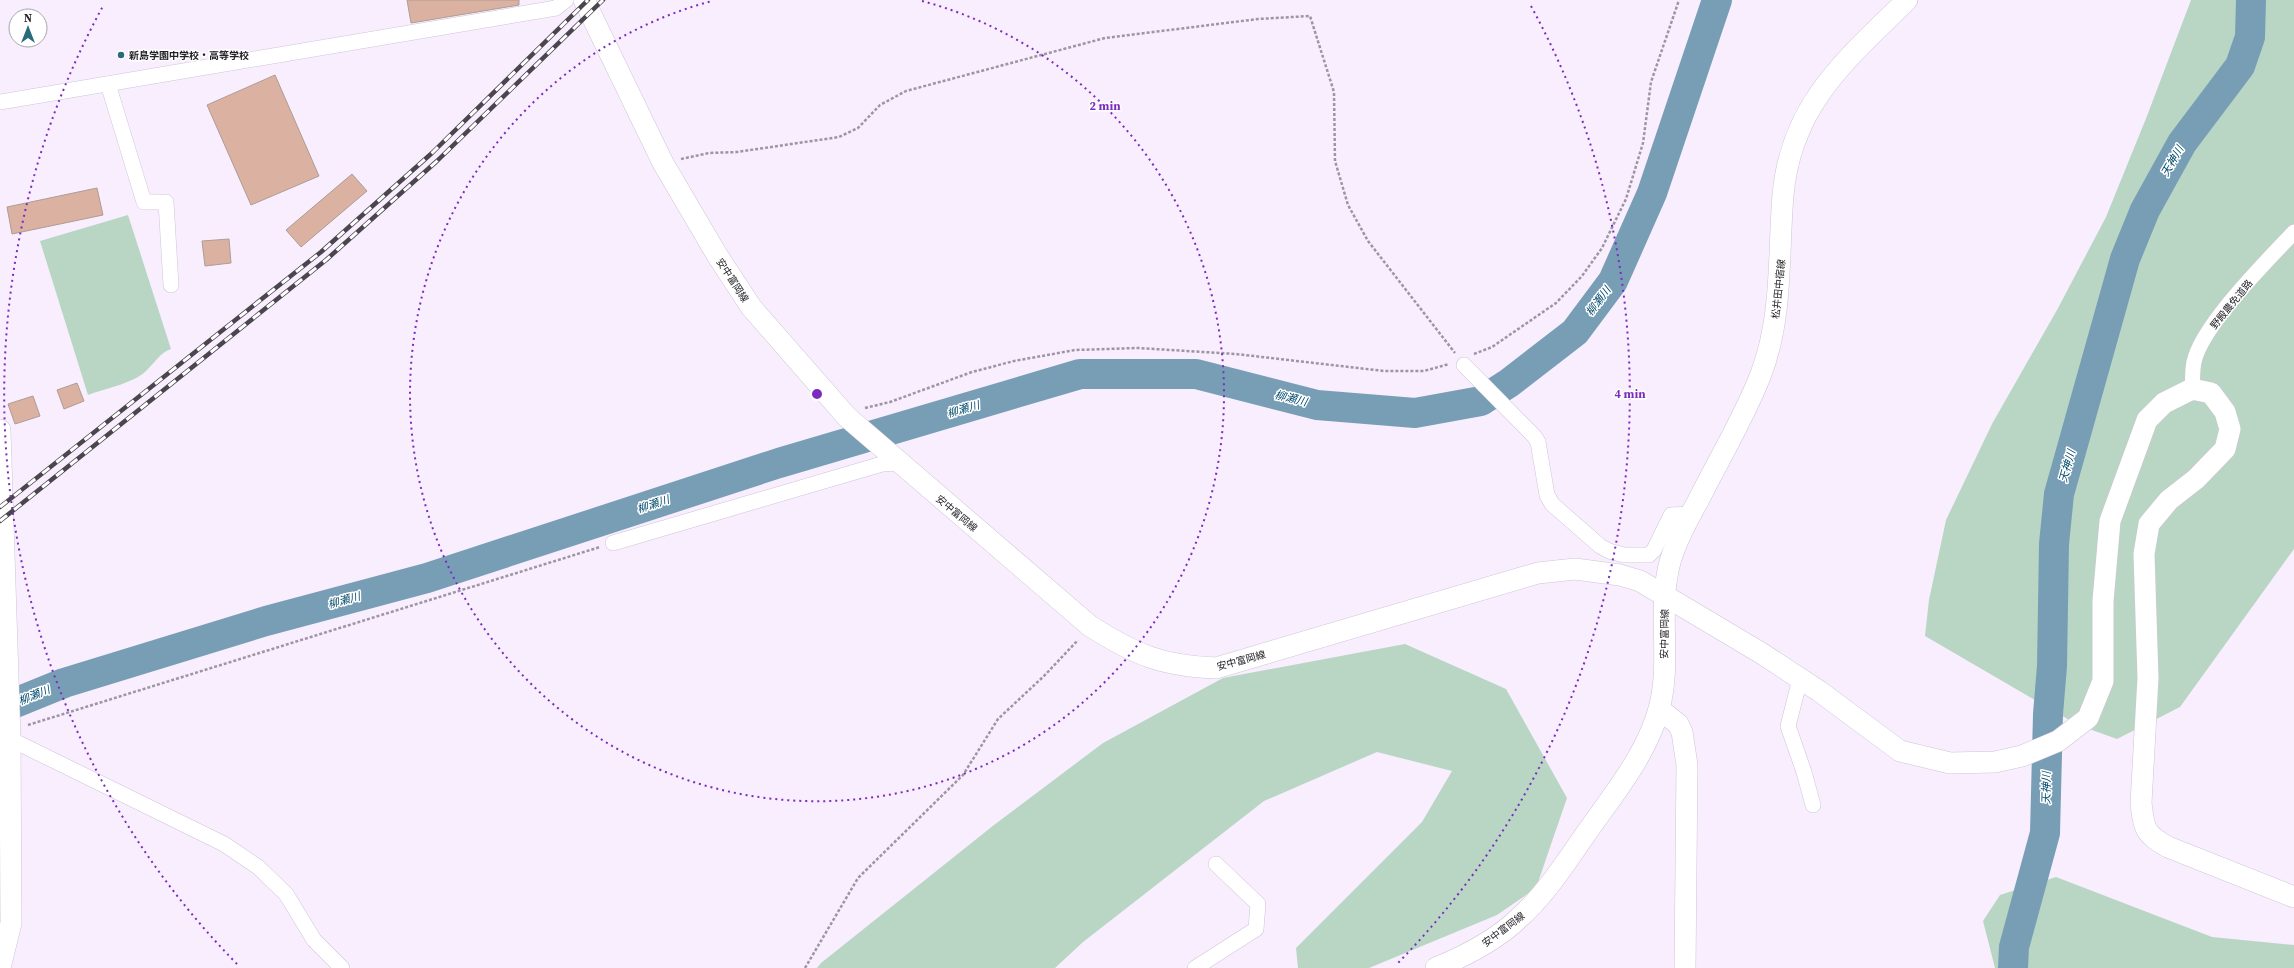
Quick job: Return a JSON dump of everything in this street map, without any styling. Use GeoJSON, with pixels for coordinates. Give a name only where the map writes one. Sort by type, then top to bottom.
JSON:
{"type":"FeatureCollection","features":[{"type":"Feature","properties":{"kind":"main road","name":"安中富岡線"},"geometry":{"type":"LineString","coordinates":[[584,0],[663,163],[717,255],[751,307],[844,414],[896,461],[1090,626],[1125,648],[1151,659],[1184,666],[1216,668],[1538,573],[1575,569],[1620,575],[1640,581],[1665,597],[1664,676],[1659,708],[1649,734],[1628,774],[1543,895],[1517,921],[1487,943],[1436,968]]}},
{"type":"Feature","properties":{"kind":"main road","name":"松井田中宿線"},"geometry":{"type":"LineString","coordinates":[[1665,597],[1669,564],[1691,514],[1751,397],[1769,348],[1780,285],[1784,193],[1794,144],[1814,100],[1833,74],[1907,0]]}},
{"type":"Feature","properties":{"kind":"main road"},"geometry":{"type":"LineString","coordinates":[[1665,597],[1713,624],[1800,679],[1900,751],[1950,763],[1994,762],[2022,756],[2058,741],[2088,718],[2103,682],[2103,601],[2110,521],[2147,420],[2164,403],[2192,389],[2211,393],[2225,412],[2230,429],[2225,449],[2196,479],[2170,500],[2149,524],[2144,554],[2148,678],[2141,803],[2143,822],[2151,837],[2168,847],[2294,897]]}},
{"type":"Feature","properties":{"kind":"main road"},"geometry":{"type":"LineString","coordinates":[[0,430],[8,664],[11,923],[0,968]]}},
{"type":"Feature","properties":{"kind":"main road"},"geometry":{"type":"LineString","coordinates":[[1659,708],[1678,724],[1682,732],[1687,766],[1685,968]]}},
{"type":"Feature","properties":{"kind":"street"},"geometry":{"type":"LineString","coordinates":[[0,102],[556,8],[566,0]]}},
{"type":"Feature","properties":{"kind":"street"},"geometry":{"type":"LineString","coordinates":[[108,84],[144,202],[166,202],[171,285]]}},
{"type":"Feature","properties":{"kind":"street","name":"野殿農免道路"},"geometry":{"type":"LineString","coordinates":[[2192,389],[2194,362],[2205,336],[2243,287],[2294,232]]}},
{"type":"Feature","properties":{"kind":"street"},"geometry":{"type":"LineString","coordinates":[[1462,362],[1500,400],[1538,442],[1547,495],[1552,504],[1600,546],[1624,555],[1649,555],[1654,550],[1671,514],[1691,514]]}},
{"type":"Feature","properties":{"kind":"street"},"geometry":{"type":"LineString","coordinates":[[613,543],[896,461]]}},
{"type":"Feature","properties":{"kind":"street"},"geometry":{"type":"LineString","coordinates":[[1800,679],[1788,726],[1804,772],[1813,805]]}},
{"type":"Feature","properties":{"kind":"street"},"geometry":{"type":"LineString","coordinates":[[9,734],[224,844],[258,867],[286,894],[314,940],[342,968]]}},
{"type":"Feature","properties":{"kind":"street"},"geometry":{"type":"LineString","coordinates":[[1195,968],[1256,929],[1258,904],[1216,864]]}},
{"type":"Feature","properties":{"kind":"path"},"geometry":{"type":"LineString","coordinates":[[844,414],[890,402],[972,372],[1014,361],[1075,350],[1138,348],[1236,354],[1384,371],[1424,371],[1462,362],[1492,346],[1556,303],[1582,276],[1602,248],[1626,198],[1643,143],[1651,82],[1678,0]]}},
{"type":"Feature","properties":{"kind":"path"},"geometry":{"type":"LineString","coordinates":[[663,163],[709,153],[738,152],[839,137],[858,128],[880,105],[906,90],[1105,38],[1258,19],[1310,16],[1334,92],[1335,161],[1348,205],[1368,240],[1462,362]]}},
{"type":"Feature","properties":{"kind":"path"},"geometry":{"type":"LineString","coordinates":[[9,734],[49,717],[613,543]]}},
{"type":"Feature","properties":{"kind":"path"},"geometry":{"type":"LineString","coordinates":[[805,968],[858,878],[963,775],[998,719],[1044,676],[1090,626]]}},
{"type":"Feature","properties":{"kind":"green space"},"geometry":{"type":"Polygon","coordinates":[[[2191,0],[2294,0],[2294,549],[2180,707],[2117,739],[2078,725],[1925,636],[1929,600],[1946,520],[1992,424],[2057,310],[2106,217],[2147,116],[2191,0]]]}},
{"type":"Feature","properties":{"kind":"green space"},"geometry":{"type":"Polygon","coordinates":[[[128,215],[171,349],[162,354],[143,374],[138,377],[120,385],[88,395],[40,241],[128,215]]]}},
{"type":"Feature","properties":{"kind":"green space"},"geometry":{"type":"Polygon","coordinates":[[[1405,644],[1506,689],[1567,798],[1536,888],[1497,915],[1369,968],[1298,968],[1296,948],[1422,822],[1452,771],[1377,752],[1264,801],[1083,942],[1055,968],[817,968],[821,963],[994,825],[1103,743],[1223,678],[1405,644]]]}},
{"type":"Feature","properties":{"kind":"green space"},"geometry":{"type":"Polygon","coordinates":[[[2056,877],[2212,937],[2294,945],[2294,968],[1995,968],[1983,921],[2000,895],[2056,877]]]}},
{"type":"Feature","properties":{"kind":"building"},"geometry":{"type":"Polygon","coordinates":[[[407,0],[519,0],[519,5],[411,23],[407,0]]]}},
{"type":"Feature","properties":{"kind":"building"},"geometry":{"type":"Polygon","coordinates":[[[275,75],[319,176],[251,205],[207,105],[275,75]]]}},
{"type":"Feature","properties":{"kind":"building"},"geometry":{"type":"Polygon","coordinates":[[[352,174],[367,191],[301,247],[286,230],[352,174]]]}},
{"type":"Feature","properties":{"kind":"building"},"geometry":{"type":"Polygon","coordinates":[[[97,188],[103,215],[12,234],[7,207],[97,188]]]}},
{"type":"Feature","properties":{"kind":"building"},"geometry":{"type":"Polygon","coordinates":[[[229,239],[231,263],[205,266],[202,241],[229,239]]]}},
{"type":"Feature","properties":{"kind":"building"},"geometry":{"type":"Polygon","coordinates":[[[77,383],[84,401],[64,409],[57,390],[77,383]]]}},
{"type":"Feature","properties":{"kind":"building"},"geometry":{"type":"Polygon","coordinates":[[[33,396],[40,416],[15,424],[8,404],[33,396]]]}},
{"type":"Feature","properties":{"kind":"waterway","name":"柳瀬川"},"geometry":{"type":"LineString","coordinates":[[0,709],[64,683],[266,621],[427,578],[779,463],[1080,374],[1196,374],[1317,405],[1415,413],[1481,401],[1509,383],[1575,332],[1613,281],[1652,193],[1717,0]]}},
{"type":"Feature","properties":{"kind":"waterway","name":"天神川"},"geometry":{"type":"LineString","coordinates":[[2013,968],[2014,947],[2045,833],[2048,714],[2052,666],[2054,544],[2059,494],[2125,259],[2145,210],[2182,143],[2240,66],[2250,37],[2251,0]]}},
{"type":"Feature","properties":{"kind":"railway"},"geometry":{"type":"LineString","coordinates":[[0,507],[321,252],[432,153],[588,0]]}},
{"type":"Feature","properties":{"kind":"railway"},"geometry":{"type":"LineString","coordinates":[[0,521],[326,260],[437,161],[603,0]]}},
{"type":"Feature","properties":{"kind":"place","name":"新島学園中学校・高等学校"},"geometry":{"type":"Point","coordinates":[121,55]}}]}
